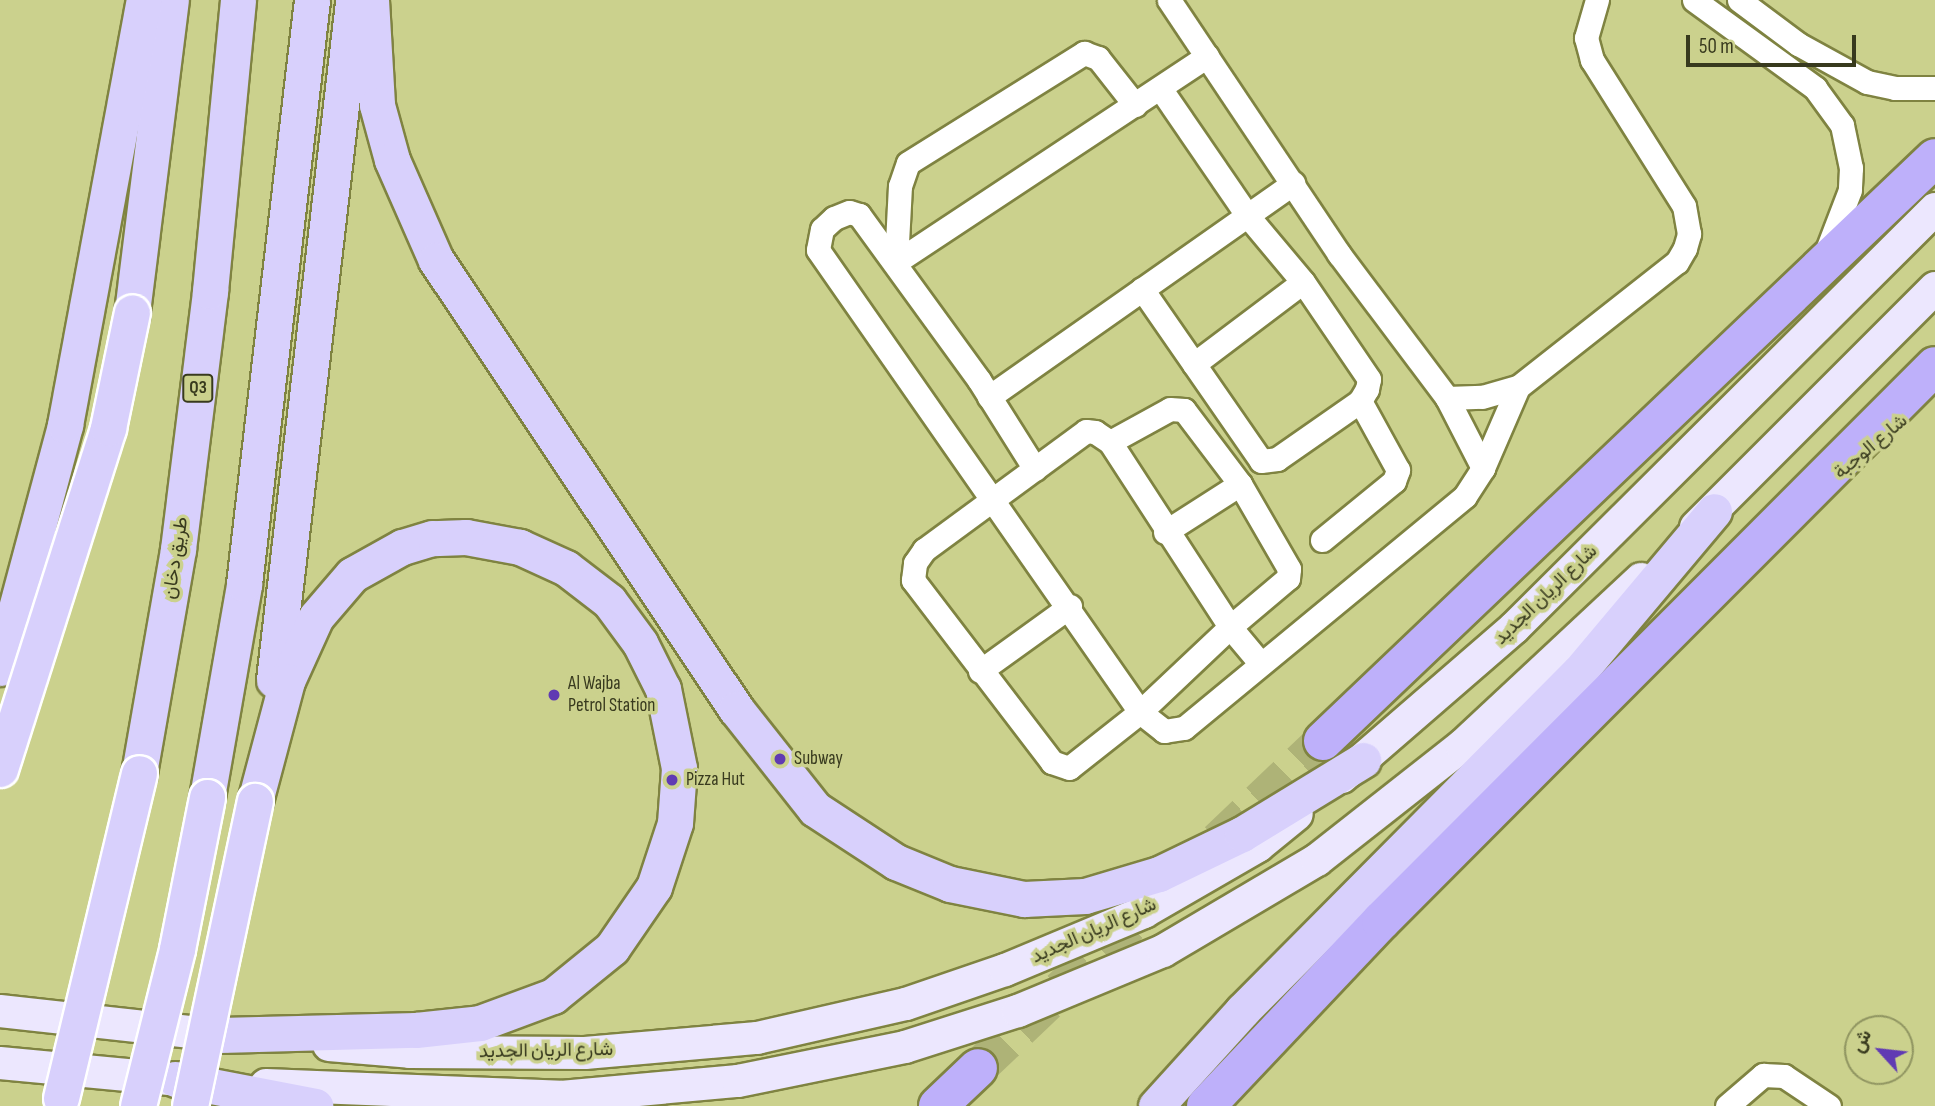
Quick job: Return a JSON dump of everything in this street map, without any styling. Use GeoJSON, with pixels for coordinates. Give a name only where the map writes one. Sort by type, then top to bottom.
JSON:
{"type":"FeatureCollection","features":[{"type":"Feature","properties":{"kind":"highway"},"geometry":{"type":"LineString","coordinates":[[1323,741],[1935,158]]}},
{"type":"Feature","properties":{"kind":"highway"},"geometry":{"type":"LineString","coordinates":[[1206,1106],[1381,921],[1935,366]]}},
{"type":"Feature","properties":{"kind":"highway"},"geometry":{"type":"LineString","coordinates":[[938,1106],[978,1068]]}},
{"type":"Feature","properties":{"kind":"main road"},"geometry":{"type":"LineString","coordinates":[[0,668],[65,425],[144,0]]}},
{"type":"Feature","properties":{"kind":"main road"},"geometry":{"type":"LineString","coordinates":[[0,769],[108,428],[132,312],[172,0]]}},
{"type":"Feature","properties":{"kind":"main road","name":"طريق دخان"},"geometry":{"type":"LineString","coordinates":[[59,1102],[107,921],[139,773],[180,536],[238,0]]}},
{"type":"Feature","properties":{"kind":"main road"},"geometry":{"type":"LineString","coordinates":[[138,1106],[177,949],[244,584],[312,0]]}},
{"type":"Feature","properties":{"kind":"main road"},"geometry":{"type":"LineString","coordinates":[[264,760],[354,0]]}},
{"type":"Feature","properties":{"kind":"main road"},"geometry":{"type":"LineString","coordinates":[[371,0],[377,105],[392,160],[436,260],[736,709],[815,809],[896,862],[950,884],[1024,899],[1085,896],[1159,874],[1242,834],[1363,760]]}},
{"type":"Feature","properties":{"kind":"main road","name":"شارع الريان الجديد"},"geometry":{"type":"LineString","coordinates":[[0,1011],[410,1052],[585,1053],[757,1038],[906,1004],[1005,970],[1144,912],[1258,846],[1363,760],[1514,628],[1935,209]]}},
{"type":"Feature","properties":{"kind":"main road"},"geometry":{"type":"LineString","coordinates":[[183,1093],[561,1097],[738,1081],[905,1047],[1018,1012],[1163,951],[1317,860],[1462,746],[1714,511],[1935,288]]}},
{"type":"Feature","properties":{"kind":"main road","name":"شارع الوجبة"},"geometry":{"type":"LineString","coordinates":[[1805,499],[1857,463],[1935,393]]}},
{"type":"Feature","properties":{"kind":"main road"},"geometry":{"type":"LineString","coordinates":[[1156,1106],[1252,1001],[1579,672],[1714,511]]}},
{"type":"Feature","properties":{"kind":"main road"},"geometry":{"type":"LineString","coordinates":[[183,1093],[264,760],[301,645],[333,593],[352,575],[402,547],[432,538],[466,537],[543,556],[589,583],[608,601],[640,643],[663,689],[676,743],[679,798],[666,856],[634,922],[581,977],[553,996],[480,1023],[416,1030],[220,1035]]}},
{"type":"Feature","properties":{"kind":"main road"},"geometry":{"type":"LineString","coordinates":[[0,1063],[183,1093],[315,1106]]}},
{"type":"Feature","properties":{"kind":"street"},"geometry":{"type":"LineString","coordinates":[[1169,0],[1339,254],[1447,398],[1483,468]]}},
{"type":"Feature","properties":{"kind":"street"},"geometry":{"type":"LineString","coordinates":[[1447,398],[1482,397],[1518,387],[1676,262],[1689,234],[1684,206],[1618,107],[1592,60],[1586,38],[1597,0]]}},
{"type":"Feature","properties":{"kind":"street"},"geometry":{"type":"LineString","coordinates":[[1695,0],[1815,88],[1842,125],[1851,168],[1850,190],[1819,267]]}},
{"type":"Feature","properties":{"kind":"street"},"geometry":{"type":"LineString","coordinates":[[1740,0],[1798,44],[1867,82],[1895,88],[1935,88]]}},
{"type":"Feature","properties":{"kind":"street"},"geometry":{"type":"LineString","coordinates":[[896,262],[900,187],[908,163],[1084,53],[1098,58],[1135,105]]}},
{"type":"Feature","properties":{"kind":"street"},"geometry":{"type":"LineString","coordinates":[[896,262],[1207,56]]}},
{"type":"Feature","properties":{"kind":"street"},"geometry":{"type":"LineString","coordinates":[[1142,289],[1261,461],[1277,459],[1360,401],[1368,379],[1303,282],[1247,215],[1160,89]]}},
{"type":"Feature","properties":{"kind":"street"},"geometry":{"type":"LineString","coordinates":[[989,397],[1293,183]]}},
{"type":"Feature","properties":{"kind":"street"},"geometry":{"type":"LineString","coordinates":[[1035,469],[896,262],[859,215],[849,212],[822,229],[817,240],[818,250],[1070,606],[1140,712],[1164,731],[1184,728],[1457,504],[1483,468],[1518,387]]}},
{"type":"Feature","properties":{"kind":"street"},"geometry":{"type":"LineString","coordinates":[[1194,364],[1303,282]]}},
{"type":"Feature","properties":{"kind":"street"},"geometry":{"type":"LineString","coordinates":[[1322,540],[1394,481],[1398,470],[1360,401]]}},
{"type":"Feature","properties":{"kind":"street"},"geometry":{"type":"LineString","coordinates":[[1110,442],[1170,410],[1184,410],[1240,484],[1289,569],[1283,585],[1230,627],[1140,712],[1069,768],[1061,767],[980,671],[913,580],[915,563],[924,550],[1086,430],[1110,442],[1165,532],[1230,627],[1261,664]]}},
{"type":"Feature","properties":{"kind":"street"},"geometry":{"type":"LineString","coordinates":[[1165,532],[1240,484]]}},
{"type":"Feature","properties":{"kind":"street"},"geometry":{"type":"LineString","coordinates":[[980,671],[1070,606]]}},
{"type":"Feature","properties":{"kind":"street"},"geometry":{"type":"LineString","coordinates":[[1727,1106],[1763,1075],[1784,1076],[1829,1106]]}},
{"type":"Feature","properties":{"kind":"tunnel"},"geometry":{"type":"LineString","coordinates":[[1218,841],[1323,741]]}},
{"type":"Feature","properties":{"kind":"tunnel"},"geometry":{"type":"LineString","coordinates":[[978,1068],[1149,906]]}},
{"type":"Feature","properties":{"kind":"place","name":"Al Wajba Petrol Station"},"geometry":{"type":"Point","coordinates":[554,695]}},
{"type":"Feature","properties":{"kind":"place","name":"Subway"},"geometry":{"type":"Point","coordinates":[780,759]}},
{"type":"Feature","properties":{"kind":"place","name":"Pizza Hut"},"geometry":{"type":"Point","coordinates":[672,780]}}]}
